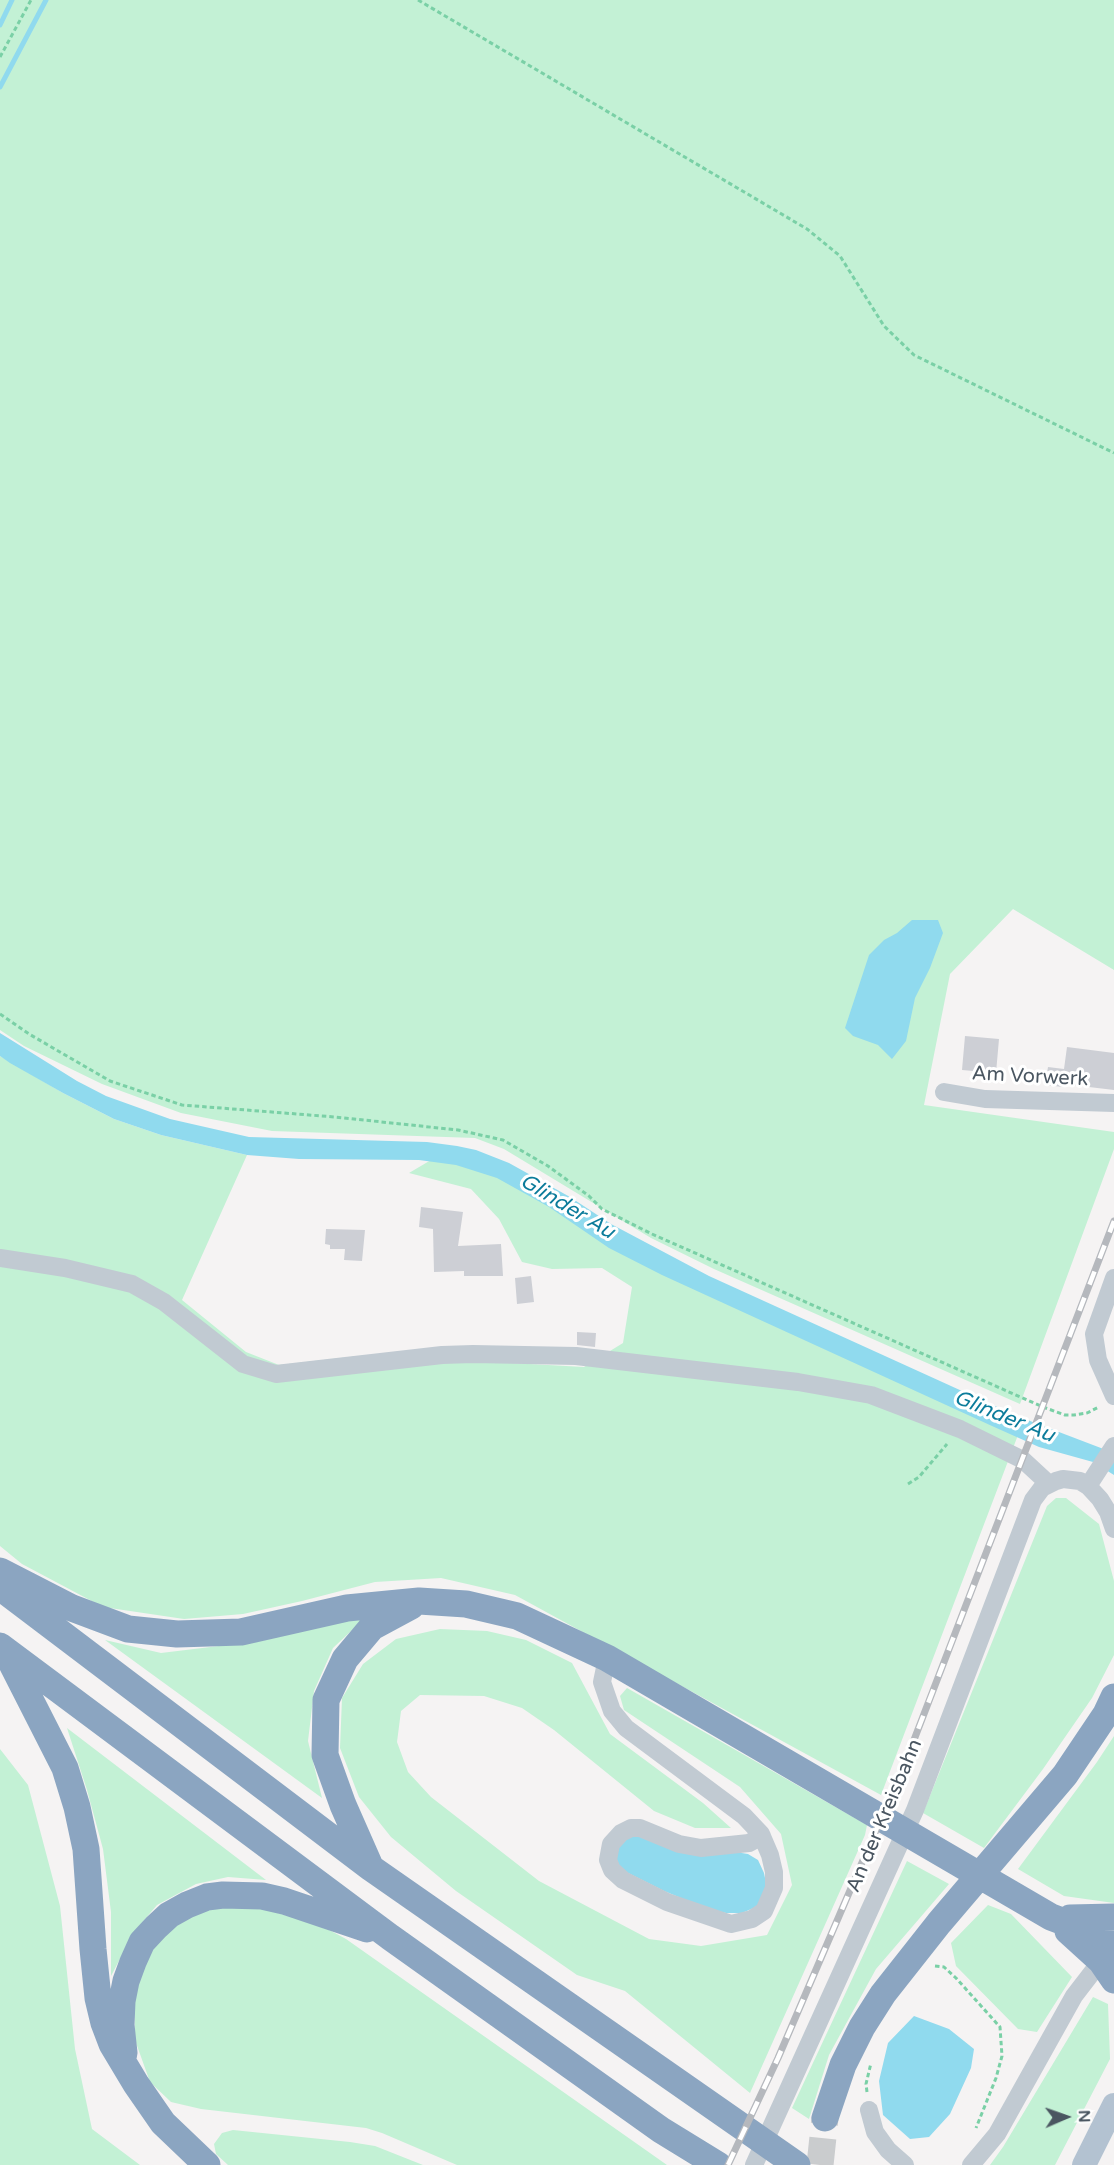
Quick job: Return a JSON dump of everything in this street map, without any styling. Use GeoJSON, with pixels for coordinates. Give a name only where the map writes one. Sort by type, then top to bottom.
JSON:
{"type":"FeatureCollection","features":[{"type":"Feature","properties":{"kind":"highway"},"geometry":{"type":"LineString","coordinates":[[0,1570],[72,1608],[128,1629],[177,1635],[241,1632],[347,1608],[420,1601],[466,1604],[517,1616],[607,1658],[1051,1917],[1110,1962]]}},
{"type":"Feature","properties":{"kind":"highway"},"geometry":{"type":"LineString","coordinates":[[0,1587],[371,1868],[735,2123],[776,2160]]}},
{"type":"Feature","properties":{"kind":"highway"},"geometry":{"type":"LineString","coordinates":[[371,1868],[326,1755],[326,1700],[345,1659],[372,1627],[420,1601]]}},
{"type":"Feature","properties":{"kind":"highway"},"geometry":{"type":"LineString","coordinates":[[2,1648],[390,1937],[661,2130],[717,2164]]}},
{"type":"Feature","properties":{"kind":"highway"},"geometry":{"type":"LineString","coordinates":[[2,1648],[65,1768],[77,1807],[86,1849],[98,1998],[104,2023],[112,2043],[163,2122],[207,2165]]}},
{"type":"Feature","properties":{"kind":"highway"},"geometry":{"type":"LineString","coordinates":[[825,2118],[843,2065],[862,2027],[883,1994],[939,1923],[1065,1775],[1106,1714],[1114,1697]]}},
{"type":"Feature","properties":{"kind":"highway"},"geometry":{"type":"LineString","coordinates":[[126,2066],[121,2025],[126,1981],[142,1942],[169,1915],[187,1905],[207,1897],[242,1894],[262,1896],[284,1901],[390,1937]]}},
{"type":"Feature","properties":{"kind":"highway"},"geometry":{"type":"LineString","coordinates":[[1051,1917],[1081,1919],[1114,1917]]}},
{"type":"Feature","properties":{"kind":"main road"},"geometry":{"type":"LineString","coordinates":[[1084,2165],[1114,2105]]}},
{"type":"Feature","properties":{"kind":"street","name":"Am Vorwerk"},"geometry":{"type":"LineString","coordinates":[[944,1092],[985,1099],[1114,1103]]}},
{"type":"Feature","properties":{"kind":"street"},"geometry":{"type":"LineString","coordinates":[[0,1258],[65,1268],[132,1284],[164,1302],[243,1364],[276,1374],[442,1355],[576,1356],[798,1382],[871,1395],[960,1429],[1023,1460],[1049,1484],[1063,1479],[1080,1481],[1088,1486],[1104,1506],[1114,1529]]}},
{"type":"Feature","properties":{"kind":"street"},"geometry":{"type":"LineString","coordinates":[[1109,1400],[1094,1344],[1098,1321],[1114,1278]]}},
{"type":"Feature","properties":{"kind":"street"},"geometry":{"type":"LineString","coordinates":[[1088,1486],[1113,1448]]}},
{"type":"Feature","properties":{"kind":"street","name":"An der Kreisbahn"},"geometry":{"type":"LineString","coordinates":[[776,2160],[915,1810],[1033,1500],[1049,1484]]}},
{"type":"Feature","properties":{"kind":"street"},"geometry":{"type":"LineString","coordinates":[[607,1658],[602,1682],[612,1711],[626,1728],[744,1816],[762,1836],[774,1872],[773,1893],[764,1911],[752,1919],[731,1924],[667,1902],[632,1884],[612,1870],[608,1860],[612,1844],[621,1833],[631,1828],[640,1828],[679,1844],[701,1848],[749,1842],[762,1836]]}},
{"type":"Feature","properties":{"kind":"street"},"geometry":{"type":"LineString","coordinates":[[972,2165],[997,2134],[1074,1996],[1110,1962]]}},
{"type":"Feature","properties":{"kind":"street"},"geometry":{"type":"LineString","coordinates":[[869,2110],[875,2132],[888,2150],[904,2165]]}},
{"type":"Feature","properties":{"kind":"path"},"geometry":{"type":"LineString","coordinates":[[0,57],[31,0]]}},
{"type":"Feature","properties":{"kind":"path"},"geometry":{"type":"LineString","coordinates":[[418,0],[807,229],[840,256],[884,326],[914,355],[1114,453]]}},
{"type":"Feature","properties":{"kind":"path"},"geometry":{"type":"LineString","coordinates":[[0,1014],[29,1034],[110,1081],[182,1105],[335,1117],[459,1130],[503,1140],[548,1166],[589,1196],[602,1209],[652,1234],[1043,1407],[1065,1415],[1074,1415],[1087,1413],[1109,1400]]}},
{"type":"Feature","properties":{"kind":"path"},"geometry":{"type":"LineString","coordinates":[[908,1484],[919,1477],[960,1429]]}},
{"type":"Feature","properties":{"kind":"path"},"geometry":{"type":"LineString","coordinates":[[929,1974],[936,1965],[944,1967],[1000,2027],[1002,2056],[996,2078],[973,2135]]}},
{"type":"Feature","properties":{"kind":"path"},"geometry":{"type":"LineString","coordinates":[[869,2110],[866,2084],[872,2058]]}},
{"type":"Feature","properties":{"kind":"green space"},"geometry":{"type":"Polygon","coordinates":[[[0,0],[1114,0],[1114,970],[1013,909],[950,974],[924,1105],[1114,1132],[1114,1149],[1020,1404],[714,1269],[651,1238],[504,1149],[475,1138],[272,1131],[181,1113],[102,1084],[24,1046],[0,1030],[0,0]]]}},
{"type":"Feature","properties":{"kind":"green space"},"geometry":{"type":"Polygon","coordinates":[[[0,1056],[63,1093],[114,1119],[161,1135],[247,1155],[182,1300],[246,1352],[279,1365],[368,1355],[584,1367],[623,1343],[632,1287],[602,1268],[552,1269],[522,1262],[499,1219],[471,1189],[409,1173],[431,1160],[482,1165],[587,1229],[1018,1435],[881,1795],[515,1595],[441,1578],[375,1582],[243,1614],[184,1619],[103,1607],[22,1564],[0,1546],[0,1056]]]}},
{"type":"Feature","properties":{"kind":"green space"},"geometry":{"type":"Polygon","coordinates":[[[1056,1498],[1066,1498],[1099,1524],[1114,1581],[1114,1655],[1092,1698],[984,1848],[923,1813],[1047,1506],[1056,1498]]]}},
{"type":"Feature","properties":{"kind":"green space"},"geometry":{"type":"Polygon","coordinates":[[[367,1616],[333,1648],[314,1691],[308,1741],[322,1798],[105,1640],[161,1653],[260,1641],[367,1616]]]}},
{"type":"Feature","properties":{"kind":"green space"},"geometry":{"type":"Polygon","coordinates":[[[440,1629],[487,1631],[526,1640],[572,1663],[610,1734],[703,1803],[731,1828],[695,1828],[654,1811],[554,1730],[522,1708],[484,1696],[420,1695],[401,1711],[397,1742],[408,1772],[431,1797],[539,1881],[649,1939],[701,1946],[767,1935],[792,1885],[781,1834],[740,1787],[624,1710],[620,1696],[627,1688],[867,1825],[865,1835],[750,2093],[625,1991],[577,1975],[456,1891],[391,1837],[359,1797],[340,1748],[342,1698],[363,1664],[396,1639],[440,1629]]]}},
{"type":"Feature","properties":{"kind":"green space"},"geometry":{"type":"Polygon","coordinates":[[[67,1728],[266,1880],[228,1877],[196,1884],[157,1905],[134,1932],[111,1976],[111,1912],[103,1849],[67,1728]]]}},
{"type":"Feature","properties":{"kind":"green space"},"geometry":{"type":"Polygon","coordinates":[[[1114,1736],[1114,1903],[1064,1896],[1018,1869],[1114,1736]]]}},
{"type":"Feature","properties":{"kind":"green space"},"geometry":{"type":"Polygon","coordinates":[[[0,1749],[28,1785],[60,1906],[75,2049],[92,2129],[140,2165],[0,2165],[0,1749]]]}},
{"type":"Feature","properties":{"kind":"green space"},"geometry":{"type":"Polygon","coordinates":[[[907,1861],[949,1884],[876,1969],[829,2055],[809,2119],[792,2108],[907,1861]]]}},
{"type":"Feature","properties":{"kind":"green space"},"geometry":{"type":"Polygon","coordinates":[[[251,1905],[322,1926],[346,1939],[667,2165],[457,2165],[366,2128],[201,2109],[171,2102],[150,2082],[135,2040],[134,1992],[149,1950],[181,1919],[209,1909],[251,1905]]]}},
{"type":"Feature","properties":{"kind":"green space"},"geometry":{"type":"Polygon","coordinates":[[[988,1905],[1011,1914],[1072,1977],[1037,2032],[1018,2029],[956,1966],[951,1943],[988,1905]]]}},
{"type":"Feature","properties":{"kind":"green space"},"geometry":{"type":"Polygon","coordinates":[[[1093,1997],[1108,2004],[1110,2059],[1055,2165],[990,2165],[1003,2147],[1093,1997]]]}},
{"type":"Feature","properties":{"kind":"green space"},"geometry":{"type":"Polygon","coordinates":[[[233,2130],[375,2146],[423,2165],[228,2165],[216,2154],[214,2144],[222,2133],[233,2130]]]}},
{"type":"Feature","properties":{"kind":"water"},"geometry":{"type":"Polygon","coordinates":[[[912,920],[938,920],[943,933],[930,968],[915,998],[906,1041],[892,1059],[878,1045],[853,1036],[845,1028],[869,955],[884,940],[897,933],[912,920]]]}},
{"type":"Feature","properties":{"kind":"water","name":"Glinder Au"},"geometry":{"type":"Polygon","coordinates":[[[0,1033],[77,1081],[106,1096],[170,1119],[249,1137],[427,1142],[476,1150],[509,1163],[570,1197],[611,1224],[709,1276],[1017,1416],[1114,1453],[1114,1475],[1093,1462],[1039,1447],[662,1275],[609,1248],[549,1207],[497,1178],[456,1165],[419,1160],[299,1159],[247,1155],[161,1135],[114,1119],[10,1063],[0,1056],[0,1033]]]}},
{"type":"Feature","properties":{"kind":"water"},"geometry":{"type":"Polygon","coordinates":[[[630,1835],[748,1854],[758,1860],[764,1873],[765,1896],[756,1907],[742,1913],[726,1913],[710,1910],[664,1891],[620,1869],[615,1859],[616,1849],[630,1835]]]}},
{"type":"Feature","properties":{"kind":"water"},"geometry":{"type":"Polygon","coordinates":[[[914,2016],[949,2029],[974,2049],[971,2068],[950,2114],[929,2137],[910,2139],[883,2115],[879,2081],[888,2043],[914,2016]]]}},
{"type":"Feature","properties":{"kind":"building"},"geometry":{"type":"Polygon","coordinates":[[[965,1036],[999,1039],[996,1073],[962,1070],[965,1036]]]}},
{"type":"Feature","properties":{"kind":"building"},"geometry":{"type":"Polygon","coordinates":[[[1067,1047],[1114,1053],[1114,1090],[1064,1084],[1063,1087],[1045,1085],[1048,1067],[1064,1069],[1067,1047]]]}},
{"type":"Feature","properties":{"kind":"building"},"geometry":{"type":"Polygon","coordinates":[[[421,1207],[463,1212],[458,1246],[501,1244],[503,1276],[464,1276],[464,1271],[434,1272],[433,1229],[419,1227],[421,1207]]]}},
{"type":"Feature","properties":{"kind":"building"},"geometry":{"type":"Polygon","coordinates":[[[326,1229],[365,1230],[362,1261],[344,1260],[345,1249],[330,1249],[330,1245],[325,1244],[326,1229]]]}},
{"type":"Feature","properties":{"kind":"building"},"geometry":{"type":"Polygon","coordinates":[[[531,1276],[534,1302],[517,1304],[515,1278],[531,1276]]]}},
{"type":"Feature","properties":{"kind":"building"},"geometry":{"type":"Polygon","coordinates":[[[577,1332],[596,1333],[595,1347],[577,1345],[577,1332]]]}},
{"type":"Feature","properties":{"kind":"waterway"},"geometry":{"type":"LineString","coordinates":[[0,25],[12,0]]}},
{"type":"Feature","properties":{"kind":"waterway"},"geometry":{"type":"LineString","coordinates":[[0,87],[46,0]]}},
{"type":"Feature","properties":{"kind":"tunnel"},"geometry":{"type":"LineString","coordinates":[[820,2165],[825,2118]]}},
{"type":"Feature","properties":{"kind":"railway"},"geometry":{"type":"LineString","coordinates":[[728,2165],[778,2058],[907,1758],[1114,1221]]}}]}
